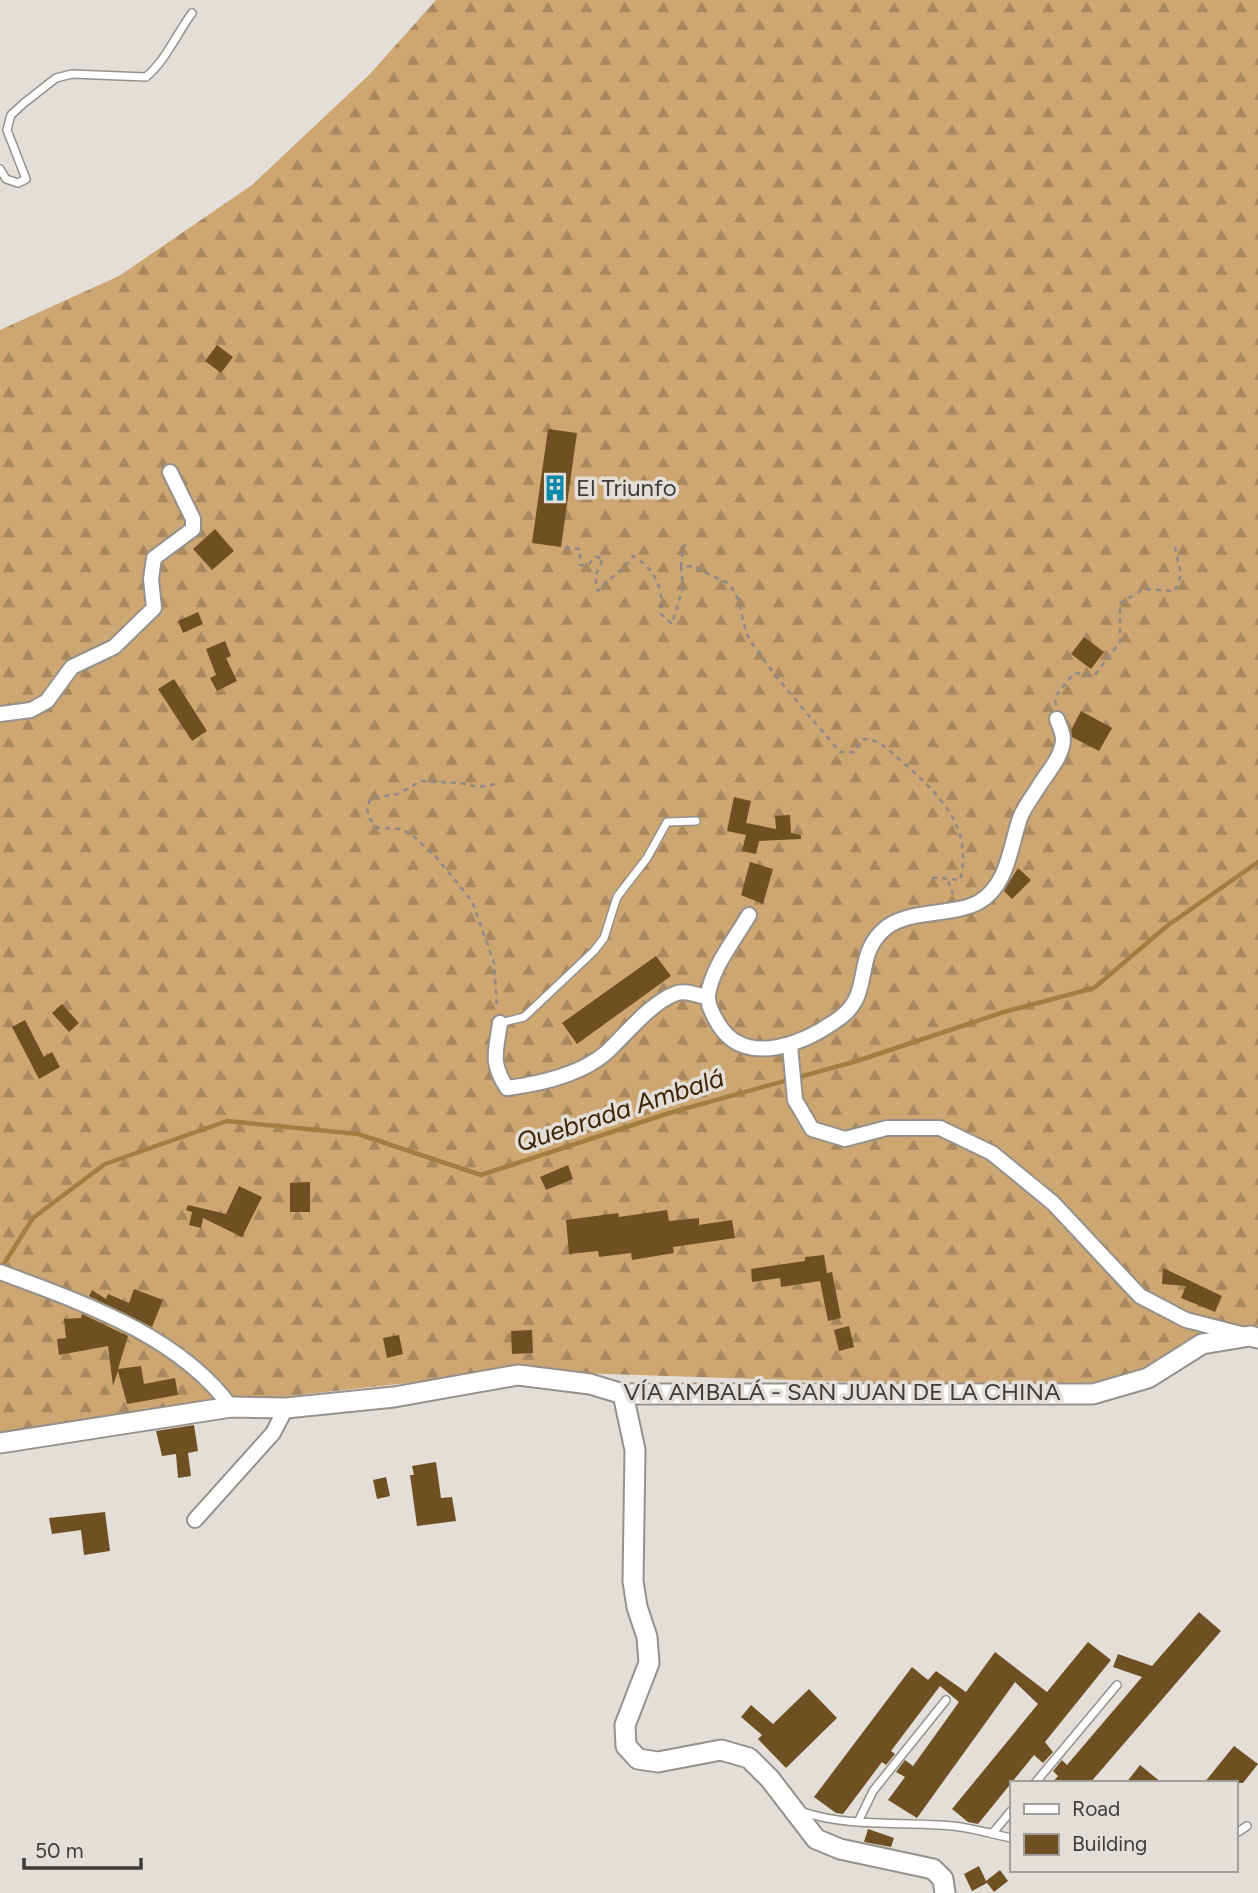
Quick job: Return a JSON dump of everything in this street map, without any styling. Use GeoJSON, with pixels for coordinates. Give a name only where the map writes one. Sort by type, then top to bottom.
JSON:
{"type":"FeatureCollection","features":[{"type":"Feature","properties":{"kind":"street"},"geometry":{"type":"LineString","coordinates":[[0,714],[31,710],[47,701],[72,667],[114,647],[154,608],[151,579],[154,558],[193,529],[192,519],[170,472]]}},
{"type":"Feature","properties":{"kind":"street"},"geometry":{"type":"LineString","coordinates":[[749,915],[718,967],[708,997],[714,1016],[725,1034],[748,1045],[770,1049],[790,1046],[840,1018],[854,1006],[861,990],[863,965],[870,943],[889,925],[978,903],[995,888],[1011,854],[1021,817],[1059,754],[1063,739],[1057,719]]}},
{"type":"Feature","properties":{"kind":"street"},"geometry":{"type":"LineString","coordinates":[[500,1023],[494,1062],[497,1073],[507,1088],[528,1085],[595,1061],[639,1019],[675,994],[688,992],[708,997]]}},
{"type":"Feature","properties":{"kind":"street"},"geometry":{"type":"LineString","coordinates":[[790,1046],[790,1074],[796,1100],[811,1129],[845,1139],[887,1128],[940,1128],[992,1153],[1053,1203],[1140,1296],[1186,1320],[1254,1337]]}},
{"type":"Feature","properties":{"kind":"street"},"geometry":{"type":"LineString","coordinates":[[0,1272],[80,1303],[170,1349],[211,1381],[231,1407]]}},
{"type":"Feature","properties":{"kind":"street","name":"VÍA AMBALÁ - SAN JUAN DE LA CHINA"},"geometry":{"type":"LineString","coordinates":[[0,1443],[231,1407],[286,1408],[394,1397],[517,1375],[590,1384],[623,1394],[1093,1394],[1148,1378],[1202,1344],[1254,1337]]}},
{"type":"Feature","properties":{"kind":"street"},"geometry":{"type":"LineString","coordinates":[[623,1394],[635,1450],[633,1581],[637,1607],[647,1637],[649,1662],[625,1724],[626,1746],[638,1759],[658,1762],[722,1750],[749,1758],[770,1779],[816,1839],[840,1849],[933,1869],[943,1879],[945,1893]]}},
{"type":"Feature","properties":{"kind":"street"},"geometry":{"type":"LineString","coordinates":[[195,1520],[273,1433],[286,1408]]}},
{"type":"Feature","properties":{"kind":"lane"},"geometry":{"type":"LineString","coordinates":[[0,169],[6,179],[19,183],[26,179],[7,130],[10,115],[24,103],[57,78],[72,74],[146,77],[162,63],[172,39],[192,13]]}},
{"type":"Feature","properties":{"kind":"lane"},"geometry":{"type":"LineString","coordinates":[[500,1023],[524,1017],[594,951],[604,938],[617,897],[647,858],[667,822],[696,821]]}},
{"type":"Feature","properties":{"kind":"lane"},"geometry":{"type":"LineString","coordinates":[[1037,1781],[1117,1685]]}},
{"type":"Feature","properties":{"kind":"lane"},"geometry":{"type":"LineString","coordinates":[[859,1822],[873,1791],[946,1700]]}},
{"type":"Feature","properties":{"kind":"lane"},"geometry":{"type":"LineString","coordinates":[[789,1807],[821,1818],[953,1826],[1010,1838]]}},
{"type":"Feature","properties":{"kind":"lane"},"geometry":{"type":"LineString","coordinates":[[992,1834],[1010,1812]]}},
{"type":"Feature","properties":{"kind":"lane"},"geometry":{"type":"LineString","coordinates":[[1237,1833],[1247,1826]]}},
{"type":"Feature","properties":{"kind":"path"},"geometry":{"type":"LineString","coordinates":[[565,548],[580,550],[580,565],[588,565],[596,557],[603,558],[595,577],[598,591],[608,579],[625,569],[633,556],[646,564],[659,584],[661,614],[672,624],[683,588],[681,567],[683,545],[686,544]]}},
{"type":"Feature","properties":{"kind":"path"},"geometry":{"type":"LineString","coordinates":[[1057,719],[1055,697],[1074,673],[1095,675],[1120,642],[1120,603],[1144,589],[1175,591],[1181,575],[1175,547]]}},
{"type":"Feature","properties":{"kind":"path"},"geometry":{"type":"LineString","coordinates":[[681,567],[694,566],[708,577],[726,582],[739,601],[749,640],[804,713],[840,752],[854,752],[863,739],[870,738],[916,773],[944,801],[958,824],[964,864],[960,880],[927,877]]}},
{"type":"Feature","properties":{"kind":"path"},"geometry":{"type":"LineString","coordinates":[[495,784],[479,787],[421,781],[398,794],[371,798],[367,807],[369,818],[378,828],[400,829],[422,843],[472,901],[494,963],[500,1023]]}},
{"type":"Feature","properties":{"kind":"green space"},"geometry":{"type":"Polygon","coordinates":[[[436,0],[1258,0],[1258,1338],[1202,1344],[1093,1390],[517,1371],[289,1396],[0,1438],[0,330],[119,276],[252,185],[370,74],[436,0]]]}},
{"type":"Feature","properties":{"kind":"building"},"geometry":{"type":"Polygon","coordinates":[[[217,345],[233,357],[221,373],[205,361],[217,345]]]}},
{"type":"Feature","properties":{"kind":"building","name":"El Triunfo"},"geometry":{"type":"Polygon","coordinates":[[[548,429],[577,433],[561,547],[532,543],[548,429]]]}},
{"type":"Feature","properties":{"kind":"building"},"geometry":{"type":"Polygon","coordinates":[[[215,529],[234,551],[212,570],[193,549],[215,529]]]}},
{"type":"Feature","properties":{"kind":"building"},"geometry":{"type":"Polygon","coordinates":[[[198,612],[203,624],[183,633],[178,621],[198,612]]]}},
{"type":"Feature","properties":{"kind":"building"},"geometry":{"type":"Polygon","coordinates":[[[1084,637],[1104,652],[1091,669],[1071,654],[1084,637]]]}},
{"type":"Feature","properties":{"kind":"building"},"geometry":{"type":"Polygon","coordinates":[[[225,641],[231,656],[226,658],[237,681],[217,691],[210,678],[216,675],[206,649],[225,641]]]}},
{"type":"Feature","properties":{"kind":"building"},"geometry":{"type":"Polygon","coordinates":[[[174,679],[207,731],[192,741],[158,689],[174,679]]]}},
{"type":"Feature","properties":{"kind":"building"},"geometry":{"type":"Polygon","coordinates":[[[1081,711],[1112,728],[1099,751],[1072,737],[1071,730],[1081,711]]]}},
{"type":"Feature","properties":{"kind":"building"},"geometry":{"type":"Polygon","coordinates":[[[734,797],[751,801],[746,823],[776,829],[775,816],[790,815],[791,833],[801,835],[801,839],[759,841],[756,854],[742,851],[746,835],[727,831],[734,797]]]}},
{"type":"Feature","properties":{"kind":"building"},"geometry":{"type":"Polygon","coordinates":[[[750,862],[773,869],[763,904],[741,895],[750,862]]]}},
{"type":"Feature","properties":{"kind":"building"},"geometry":{"type":"Polygon","coordinates":[[[1018,868],[1031,880],[1012,899],[1004,891],[1018,868]]]}},
{"type":"Feature","properties":{"kind":"building"},"geometry":{"type":"Polygon","coordinates":[[[656,956],[671,976],[577,1044],[562,1023],[656,956]]]}},
{"type":"Feature","properties":{"kind":"building"},"geometry":{"type":"Polygon","coordinates":[[[62,1004],[79,1023],[69,1032],[52,1013],[62,1004]]]}},
{"type":"Feature","properties":{"kind":"building"},"geometry":{"type":"Polygon","coordinates":[[[25,1020],[44,1057],[52,1052],[60,1067],[39,1079],[12,1027],[25,1020]]]}},
{"type":"Feature","properties":{"kind":"building"},"geometry":{"type":"Polygon","coordinates":[[[568,1165],[573,1179],[546,1190],[540,1177],[568,1165]]]}},
{"type":"Feature","properties":{"kind":"building"},"geometry":{"type":"Polygon","coordinates":[[[310,1182],[310,1212],[290,1212],[290,1183],[310,1182]]]}},
{"type":"Feature","properties":{"kind":"building"},"geometry":{"type":"Polygon","coordinates":[[[239,1186],[262,1197],[242,1237],[203,1218],[201,1228],[189,1225],[192,1212],[186,1210],[188,1205],[226,1214],[239,1186]]]}},
{"type":"Feature","properties":{"kind":"building"},"geometry":{"type":"Polygon","coordinates":[[[667,1210],[669,1221],[699,1218],[699,1225],[732,1220],[735,1238],[673,1247],[674,1253],[632,1260],[631,1253],[599,1257],[598,1251],[569,1254],[566,1220],[618,1213],[619,1217],[667,1210]]]}},
{"type":"Feature","properties":{"kind":"building"},"geometry":{"type":"Polygon","coordinates":[[[824,1255],[827,1273],[832,1272],[841,1318],[828,1321],[820,1281],[781,1287],[780,1278],[752,1282],[751,1269],[805,1261],[805,1257],[824,1255]]]}},
{"type":"Feature","properties":{"kind":"building"},"geometry":{"type":"Polygon","coordinates":[[[1163,1268],[1222,1296],[1215,1312],[1181,1298],[1186,1286],[1162,1284],[1163,1268]]]}},
{"type":"Feature","properties":{"kind":"building"},"geometry":{"type":"Polygon","coordinates":[[[134,1289],[163,1300],[152,1327],[89,1296],[92,1290],[106,1299],[108,1294],[129,1303],[134,1289]]]}},
{"type":"Feature","properties":{"kind":"building"},"geometry":{"type":"Polygon","coordinates":[[[82,1314],[128,1336],[118,1369],[141,1366],[144,1384],[175,1378],[178,1395],[127,1404],[118,1371],[113,1386],[108,1346],[59,1355],[57,1339],[66,1338],[64,1319],[81,1318],[82,1314]]]}},
{"type":"Feature","properties":{"kind":"building"},"geometry":{"type":"Polygon","coordinates":[[[849,1326],[854,1347],[839,1351],[834,1330],[849,1326]]]}},
{"type":"Feature","properties":{"kind":"building"},"geometry":{"type":"Polygon","coordinates":[[[532,1330],[533,1353],[512,1354],[511,1331],[532,1330]]]}},
{"type":"Feature","properties":{"kind":"building"},"geometry":{"type":"Polygon","coordinates":[[[399,1335],[403,1354],[387,1358],[383,1338],[399,1335]]]}},
{"type":"Feature","properties":{"kind":"building"},"geometry":{"type":"Polygon","coordinates":[[[194,1425],[198,1451],[188,1453],[191,1476],[178,1478],[176,1454],[162,1456],[156,1431],[194,1425]]]}},
{"type":"Feature","properties":{"kind":"building"},"geometry":{"type":"Polygon","coordinates":[[[436,1462],[441,1498],[452,1497],[456,1521],[417,1526],[410,1475],[414,1475],[412,1466],[436,1462]]]}},
{"type":"Feature","properties":{"kind":"building"},"geometry":{"type":"Polygon","coordinates":[[[386,1477],[390,1496],[377,1499],[373,1480],[386,1477]]]}},
{"type":"Feature","properties":{"kind":"building"},"geometry":{"type":"Polygon","coordinates":[[[105,1512],[110,1551],[84,1555],[81,1530],[52,1534],[49,1518],[105,1512]]]}},
{"type":"Feature","properties":{"kind":"building"},"geometry":{"type":"Polygon","coordinates":[[[1199,1612],[1221,1631],[1092,1781],[1054,1781],[1058,1776],[1053,1771],[1062,1760],[1067,1765],[1142,1677],[1113,1667],[1118,1654],[1152,1666],[1199,1612]]]}},
{"type":"Feature","properties":{"kind":"building"},"geometry":{"type":"Polygon","coordinates":[[[1088,1642],[1111,1660],[1045,1742],[1053,1752],[1043,1763],[1034,1755],[1013,1781],[1010,1781],[1010,1785],[978,1824],[968,1822],[952,1809],[1038,1704],[1015,1682],[917,1818],[888,1800],[905,1777],[896,1772],[905,1760],[913,1766],[959,1702],[940,1686],[891,1751],[895,1754],[886,1765],[882,1762],[843,1814],[836,1813],[814,1797],[912,1667],[928,1680],[936,1671],[966,1692],[995,1652],[1047,1692],[1088,1642]]]}},
{"type":"Feature","properties":{"kind":"building"},"geometry":{"type":"Polygon","coordinates":[[[809,1689],[837,1718],[786,1768],[758,1739],[762,1735],[741,1717],[751,1705],[773,1724],[809,1689]]]}},
{"type":"Feature","properties":{"kind":"building"},"geometry":{"type":"Polygon","coordinates":[[[1234,1746],[1258,1764],[1243,1783],[1206,1781],[1234,1746]]]}},
{"type":"Feature","properties":{"kind":"building"},"geometry":{"type":"Polygon","coordinates":[[[1140,1765],[1160,1781],[1128,1781],[1140,1765]]]}},
{"type":"Feature","properties":{"kind":"building"},"geometry":{"type":"Polygon","coordinates":[[[868,1829],[894,1838],[891,1847],[864,1842],[868,1829]]]}},
{"type":"Feature","properties":{"kind":"building"},"geometry":{"type":"Polygon","coordinates":[[[979,1866],[986,1881],[1000,1870],[1008,1881],[994,1892],[987,1883],[972,1891],[964,1874],[979,1866]]]}},
{"type":"Feature","properties":{"kind":"waterway","name":"Quebrada Ambalá"},"geometry":{"type":"LineString","coordinates":[[0,1270],[33,1218],[105,1164],[227,1121],[358,1134],[481,1175],[669,1113],[857,1061],[1004,1012],[1094,988],[1167,926],[1258,862]]}},
{"type":"Feature","properties":{"kind":"place","name":"El Triunfo"},"geometry":{"type":"Point","coordinates":[555,488]}}]}
